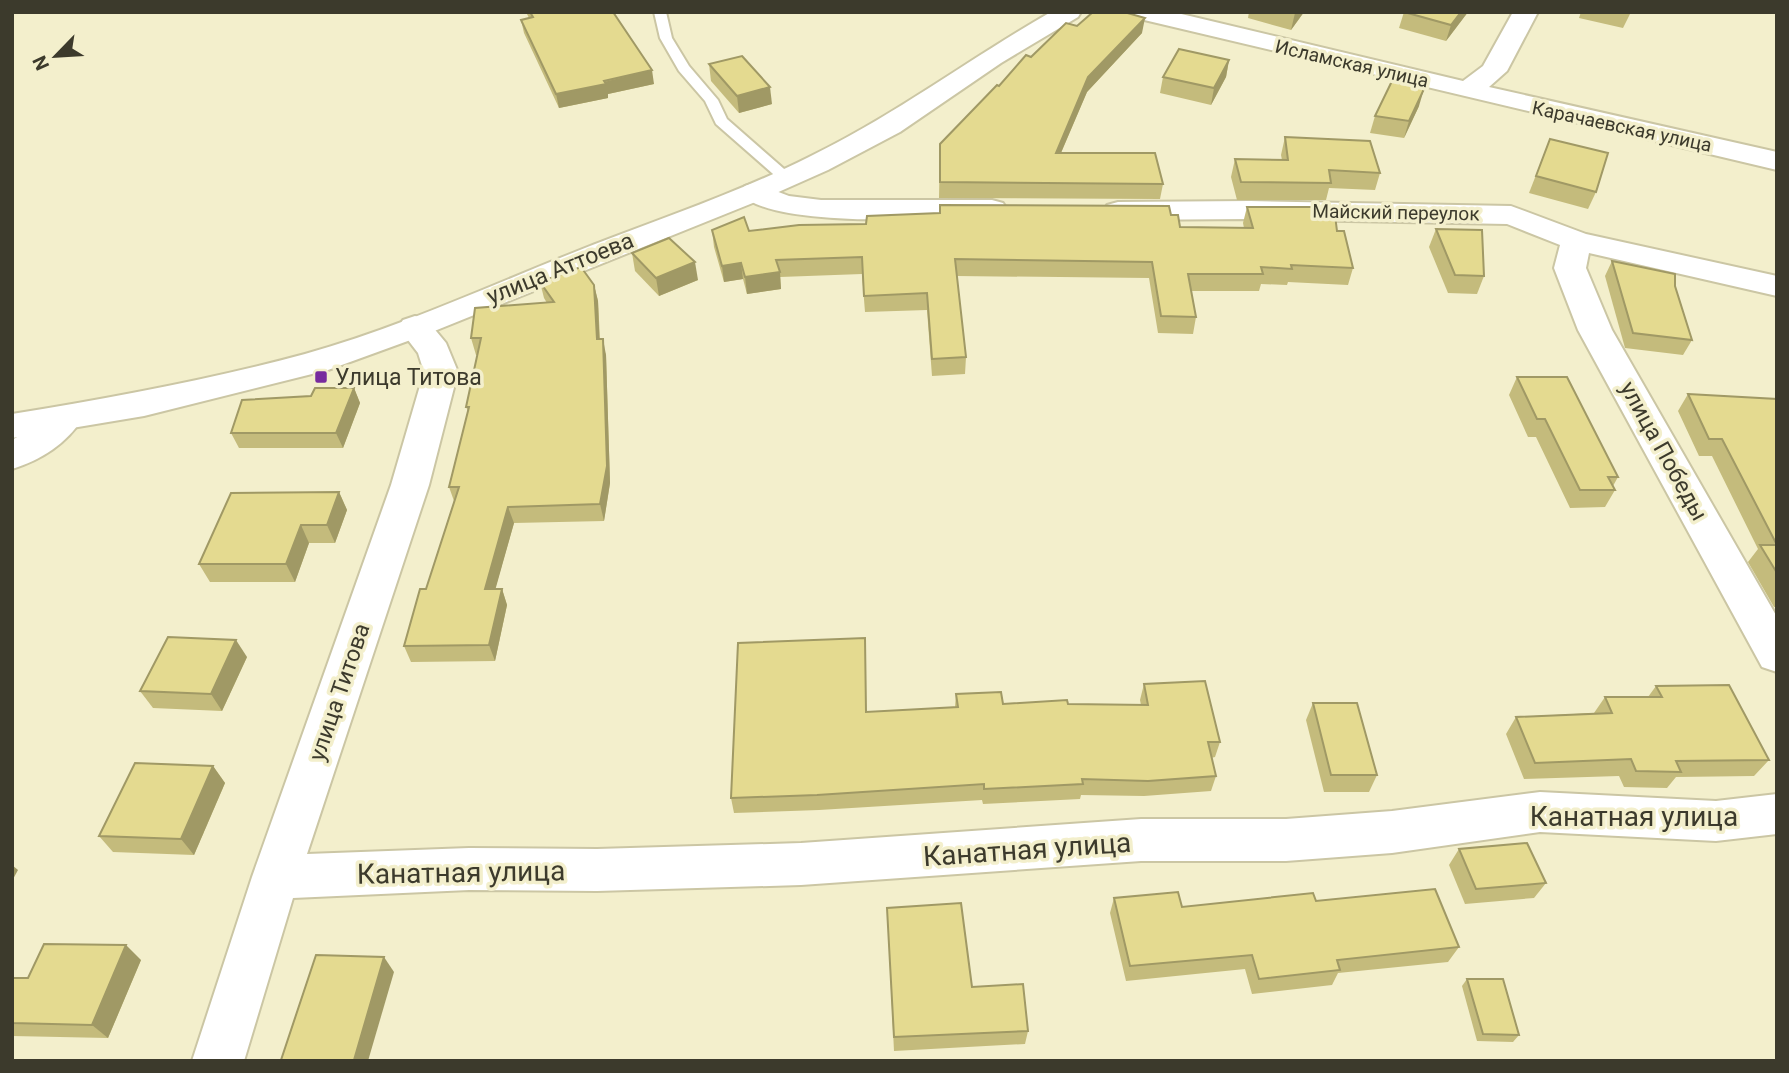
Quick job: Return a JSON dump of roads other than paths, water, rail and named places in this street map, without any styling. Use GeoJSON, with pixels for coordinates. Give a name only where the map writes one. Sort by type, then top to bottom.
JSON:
{"type":"FeatureCollection","features":[{"type":"Feature","properties":{"kind":"street","name":"улица Аттоева"},"geometry":{"type":"LineString","coordinates":[[12,426],[144,404],[264,375],[316,362],[415,327],[786,178],[890,126],[992,57],[1069,12]]}},
{"type":"Feature","properties":{"kind":"street","name":"Исламская улица"},"geometry":{"type":"LineString","coordinates":[[1140,12],[1468,90]]}},
{"type":"Feature","properties":{"kind":"street"},"geometry":{"type":"LineString","coordinates":[[1468,90],[1494,71],[1526,12]]}},
{"type":"Feature","properties":{"kind":"street","name":"Карачаевская улица"},"geometry":{"type":"LineString","coordinates":[[1468,90],[1777,161]]}},
{"type":"Feature","properties":{"kind":"street"},"geometry":{"type":"LineString","coordinates":[[755,192],[783,204],[821,209],[1013,209]]}},
{"type":"Feature","properties":{"kind":"street","name":"Майский переулок"},"geometry":{"type":"LineString","coordinates":[[1096,211],[1489,213],[1524,219],[1577,241],[1777,286]]}},
{"type":"Feature","properties":{"kind":"street","name":"улица Победы"},"geometry":{"type":"LineString","coordinates":[[1577,241],[1570,268],[1595,330],[1777,655]]}},
{"type":"Feature","properties":{"kind":"street","name":"улица Титова"},"geometry":{"type":"LineString","coordinates":[[218,1061],[276,877],[410,485],[441,372],[434,351],[415,327]]}},
{"type":"Feature","properties":{"kind":"street"},"geometry":{"type":"LineString","coordinates":[[12,456],[53,433],[64,419]]}},
{"type":"Feature","properties":{"kind":"street","name":"Канатная улица"},"geometry":{"type":"LineString","coordinates":[[276,877],[469,869],[597,870],[801,864],[1141,840],[1286,840],[1392,832],[1540,812],[1716,821],[1777,814]]}},
{"type":"Feature","properties":{"kind":"lane"},"geometry":{"type":"LineString","coordinates":[[660,12],[666,38],[684,68],[710,100],[721,121],[786,178]]}},
{"type":"Feature","properties":{"kind":"place","name":"Улица Титова"},"geometry":{"type":"Point","coordinates":[321,377]}}]}
